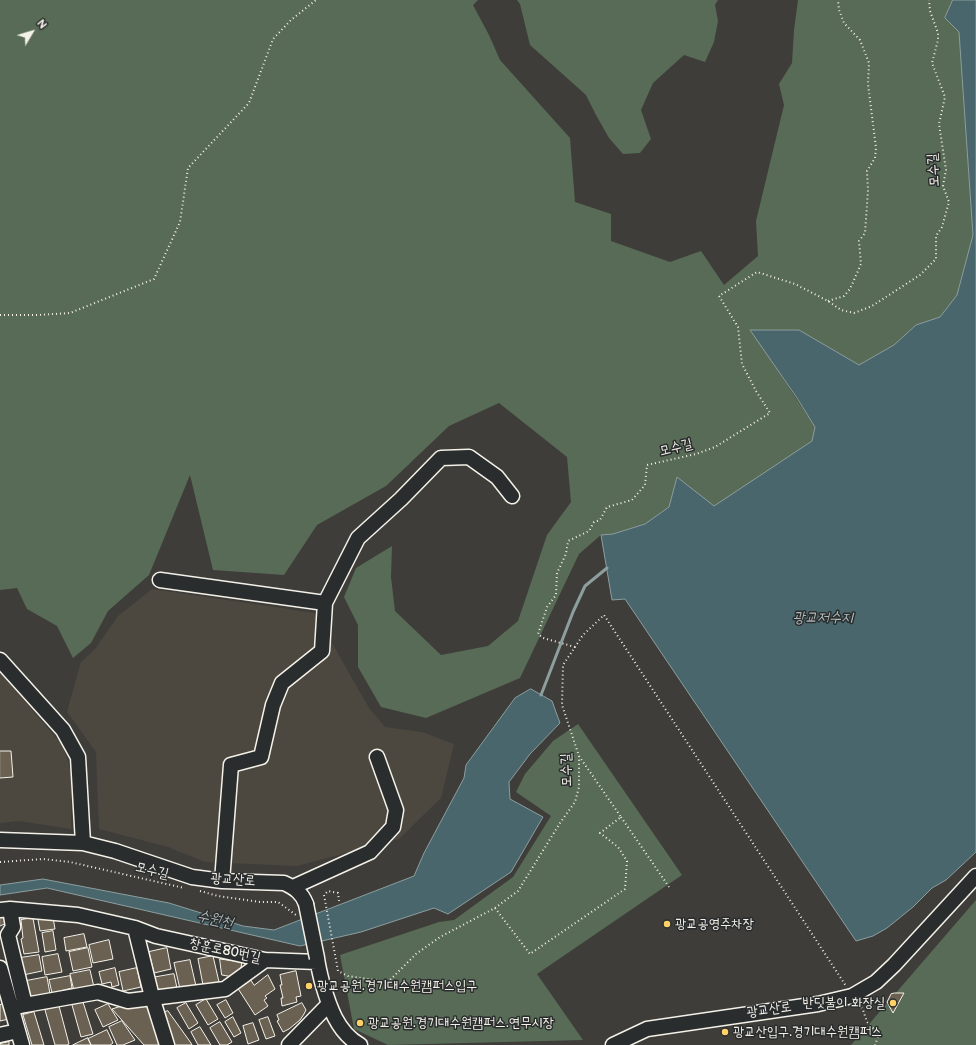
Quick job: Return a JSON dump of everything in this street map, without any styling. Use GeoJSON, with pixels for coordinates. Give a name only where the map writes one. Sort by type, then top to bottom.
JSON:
{"type":"FeatureCollection","features":[{"type":"Feature","properties":{"kind":"street"},"geometry":{"type":"LineString","coordinates":[[222,881],[231,765],[260,757],[273,705],[282,683],[322,651],[324,603],[358,538],[401,499],[440,458],[470,457],[497,477],[512,496]]}},
{"type":"Feature","properties":{"kind":"street"},"geometry":{"type":"LineString","coordinates":[[160,580],[324,603]]}},
{"type":"Feature","properties":{"kind":"street"},"geometry":{"type":"LineString","coordinates":[[0,660],[63,730],[78,756],[83,843]]}},
{"type":"Feature","properties":{"kind":"street"},"geometry":{"type":"LineString","coordinates":[[293,887],[370,852],[393,826],[396,810],[377,757]]}},
{"type":"Feature","properties":{"kind":"street","name":"광교산로"},"geometry":{"type":"LineString","coordinates":[[0,840],[83,843],[115,851],[192,877],[222,881],[284,883],[293,887]]}},
{"type":"Feature","properties":{"kind":"street","name":"광교산로"},"geometry":{"type":"LineString","coordinates":[[613,1045],[647,1029],[818,1004],[852,996],[876,982],[894,965],[976,876]]}},
{"type":"Feature","properties":{"kind":"street"},"geometry":{"type":"LineString","coordinates":[[293,887],[300,892],[306,904],[328,1005],[335,1019],[343,1030],[360,1045]]}},
{"type":"Feature","properties":{"kind":"street","name":"창훈로80번길"},"geometry":{"type":"LineString","coordinates":[[5,910],[78,915],[135,928],[156,936],[265,960],[317,960]]}},
{"type":"Feature","properties":{"kind":"street","name":"창훈로80번길"},"geometry":{"type":"LineString","coordinates":[[5,910],[13,926],[8,935],[19,1006]]}},
{"type":"Feature","properties":{"kind":"street"},"geometry":{"type":"LineString","coordinates":[[135,928],[152,997],[167,1045]]}},
{"type":"Feature","properties":{"kind":"street"},"geometry":{"type":"LineString","coordinates":[[19,1006],[98,992],[128,1000],[225,989],[265,960]]}},
{"type":"Feature","properties":{"kind":"street"},"geometry":{"type":"LineString","coordinates":[[0,968],[19,1006],[20,1038],[0,1035]]}},
{"type":"Feature","properties":{"kind":"street"},"geometry":{"type":"LineString","coordinates":[[287,1044],[328,1005]]}},
{"type":"Feature","properties":{"kind":"path"},"geometry":{"type":"LineString","coordinates":[[0,315],[38,316],[70,313],[154,279],[180,222],[188,168],[249,103],[273,39],[291,20],[316,0]]}},
{"type":"Feature","properties":{"kind":"path"},"geometry":{"type":"LineString","coordinates":[[828,301],[844,296],[850,290],[861,264],[859,242],[865,233],[868,190],[867,171],[875,158],[876,148],[868,84],[869,63],[860,40],[844,23],[839,10],[838,0]]}},
{"type":"Feature","properties":{"kind":"path","name":"모수길"},"geometry":{"type":"LineString","coordinates":[[339,901],[338,893],[328,891],[324,895],[338,971],[348,976],[388,982],[416,954],[440,937],[495,908],[518,891],[560,823],[575,802],[579,787],[579,756],[562,705],[563,665],[575,647],[544,638],[538,634],[547,607],[556,595],[557,573],[566,554],[568,541],[589,530],[594,522],[600,520],[607,507],[632,500],[645,485],[647,465],[683,457],[715,447],[770,413],[756,391],[742,364],[738,326],[719,296],[757,272],[795,284],[828,301],[841,310],[854,313],[872,306],[920,275],[936,259],[936,236],[942,227],[949,202],[943,186],[946,170],[940,124],[945,97],[932,63],[938,40],[938,33],[930,12],[929,0]]}},
{"type":"Feature","properties":{"kind":"path"},"geometry":{"type":"LineString","coordinates":[[575,647],[584,635],[604,615],[852,996],[863,1010],[867,1022],[879,1034],[875,1045]]}},
{"type":"Feature","properties":{"kind":"path"},"geometry":{"type":"LineString","coordinates":[[579,756],[670,887]]}},
{"type":"Feature","properties":{"kind":"path"},"geometry":{"type":"LineString","coordinates":[[495,908],[530,954],[625,889],[627,861],[618,847],[600,833],[621,818]]}},
{"type":"Feature","properties":{"kind":"path","name":"모수길"},"geometry":{"type":"LineString","coordinates":[[0,862],[43,859],[186,888]]}},
{"type":"Feature","properties":{"kind":"path"},"geometry":{"type":"LineString","coordinates":[[193,890],[225,897],[260,902],[278,902],[296,915]]}},
{"type":"Feature","properties":{"kind":"shaded area"},"geometry":{"type":"Polygon","coordinates":[[[152,589],[315,613],[369,708],[385,727],[422,732],[454,744],[441,798],[399,839],[297,866],[205,862],[168,847],[99,829],[96,752],[67,712],[81,662],[95,649],[118,616],[152,589]]]}},
{"type":"Feature","properties":{"kind":"shaded area"},"geometry":{"type":"Polygon","coordinates":[[[0,672],[63,746],[71,771],[71,829],[19,821],[0,823],[0,672]]]}},
{"type":"Feature","properties":{"kind":"green space"},"geometry":{"type":"Polygon","coordinates":[[[0,0],[478,0],[473,5],[500,60],[570,138],[575,202],[611,214],[611,241],[670,262],[701,251],[724,285],[758,256],[756,221],[784,105],[779,84],[792,63],[798,0],[953,0],[945,18],[959,31],[973,235],[957,296],[940,317],[916,325],[894,345],[859,365],[799,330],[751,330],[815,427],[812,441],[714,507],[677,478],[669,507],[645,524],[613,534],[601,535],[579,554],[520,678],[426,718],[381,707],[358,667],[358,625],[344,597],[356,568],[392,546],[391,577],[395,611],[441,655],[488,646],[518,621],[547,535],[571,502],[567,457],[499,403],[449,426],[386,486],[317,525],[284,575],[213,570],[190,475],[149,575],[108,611],[91,643],[73,658],[57,626],[27,609],[17,588],[0,590],[0,0]]]}},
{"type":"Feature","properties":{"kind":"green space"},"geometry":{"type":"Polygon","coordinates":[[[517,0],[718,0],[715,5],[718,21],[714,42],[705,62],[684,55],[653,83],[641,110],[651,139],[640,153],[623,154],[609,138],[586,95],[530,45],[520,4],[517,0]]]}},
{"type":"Feature","properties":{"kind":"green space"},"geometry":{"type":"Polygon","coordinates":[[[578,724],[682,875],[537,974],[583,1040],[388,1045],[354,1029],[340,955],[439,922],[454,920],[513,877],[551,816],[516,792],[525,774],[553,741],[578,724]]]}},
{"type":"Feature","properties":{"kind":"green space"},"geometry":{"type":"Polygon","coordinates":[[[976,900],[976,1045],[851,1045],[976,900]]]}},
{"type":"Feature","properties":{"kind":"water","name":"광교저수지"},"geometry":{"type":"Polygon","coordinates":[[[953,0],[976,0],[976,852],[946,880],[932,888],[913,907],[887,928],[873,936],[856,941],[625,599],[612,600],[601,535],[613,534],[645,524],[669,507],[677,477],[714,506],[812,441],[815,427],[750,330],[799,330],[859,365],[894,345],[916,325],[940,317],[957,295],[973,235],[959,32],[945,18],[953,0]]]}},
{"type":"Feature","properties":{"kind":"water","name":"수원천"},"geometry":{"type":"Polygon","coordinates":[[[531,689],[552,701],[560,723],[530,754],[509,782],[510,799],[543,817],[511,872],[448,914],[434,908],[361,932],[300,946],[47,888],[0,895],[0,885],[43,879],[169,903],[243,926],[274,930],[414,876],[424,853],[464,778],[466,765],[515,698],[531,689]]]}},
{"type":"Feature","properties":{"kind":"building"},"geometry":{"type":"Polygon","coordinates":[[[0,751],[11,751],[13,777],[0,778],[0,751]]]}},
{"type":"Feature","properties":{"kind":"building"},"geometry":{"type":"Polygon","coordinates":[[[0,914],[10,914],[11,921],[0,926],[0,914]]]}},
{"type":"Feature","properties":{"kind":"building"},"geometry":{"type":"Polygon","coordinates":[[[53,917],[55,929],[40,931],[38,920],[53,917]]]}},
{"type":"Feature","properties":{"kind":"building"},"geometry":{"type":"Polygon","coordinates":[[[33,918],[39,952],[24,954],[21,939],[23,938],[21,920],[33,918]]]}},
{"type":"Feature","properties":{"kind":"building"},"geometry":{"type":"Polygon","coordinates":[[[53,931],[56,950],[45,952],[42,933],[53,931]]]}},
{"type":"Feature","properties":{"kind":"building"},"geometry":{"type":"Polygon","coordinates":[[[84,934],[87,947],[66,951],[64,938],[84,934]]]}},
{"type":"Feature","properties":{"kind":"building"},"geometry":{"type":"Polygon","coordinates":[[[109,940],[113,959],[93,963],[89,945],[109,940]]]}},
{"type":"Feature","properties":{"kind":"building"},"geometry":{"type":"Polygon","coordinates":[[[88,948],[92,967],[73,971],[69,952],[88,948]]]}},
{"type":"Feature","properties":{"kind":"building"},"geometry":{"type":"Polygon","coordinates":[[[167,948],[171,969],[154,973],[149,952],[167,948]]]}},
{"type":"Feature","properties":{"kind":"building"},"geometry":{"type":"Polygon","coordinates":[[[58,954],[62,972],[45,975],[42,957],[58,954]]]}},
{"type":"Feature","properties":{"kind":"building"},"geometry":{"type":"Polygon","coordinates":[[[39,955],[42,971],[23,975],[20,958],[39,955]]]}},
{"type":"Feature","properties":{"kind":"building"},"geometry":{"type":"Polygon","coordinates":[[[213,956],[219,982],[203,985],[198,959],[213,956]]]}},
{"type":"Feature","properties":{"kind":"building"},"geometry":{"type":"Polygon","coordinates":[[[220,959],[242,962],[239,978],[222,975],[220,959]]]}},
{"type":"Feature","properties":{"kind":"building"},"geometry":{"type":"Polygon","coordinates":[[[190,960],[196,986],[180,989],[174,963],[190,960]]]}},
{"type":"Feature","properties":{"kind":"building"},"geometry":{"type":"Polygon","coordinates":[[[115,968],[119,985],[112,987],[111,982],[102,984],[99,972],[115,968]]]}},
{"type":"Feature","properties":{"kind":"building"},"geometry":{"type":"Polygon","coordinates":[[[137,968],[141,987],[123,991],[119,972],[137,968]]]}},
{"type":"Feature","properties":{"kind":"building"},"geometry":{"type":"Polygon","coordinates":[[[90,970],[94,987],[74,991],[70,974],[90,970]]]}},
{"type":"Feature","properties":{"kind":"building"},"geometry":{"type":"Polygon","coordinates":[[[296,971],[301,996],[296,997],[297,1002],[282,1006],[281,998],[283,998],[280,985],[282,985],[280,975],[296,971]]]}},
{"type":"Feature","properties":{"kind":"building"},"geometry":{"type":"Polygon","coordinates":[[[174,974],[177,988],[154,992],[151,978],[174,974]]]}},
{"type":"Feature","properties":{"kind":"building"},"geometry":{"type":"Polygon","coordinates":[[[268,975],[275,989],[265,996],[267,998],[264,1000],[268,1006],[255,1015],[237,987],[250,979],[254,985],[268,975]]]}},
{"type":"Feature","properties":{"kind":"building"},"geometry":{"type":"Polygon","coordinates":[[[70,976],[72,988],[52,993],[49,980],[70,976]]]}},
{"type":"Feature","properties":{"kind":"building"},"geometry":{"type":"Polygon","coordinates":[[[47,977],[50,994],[29,998],[26,981],[47,977]]]}},
{"type":"Feature","properties":{"kind":"building","name":"반딧불이 화장실"},"geometry":{"type":"Polygon","coordinates":[[[904,993],[893,1013],[887,1002],[891,994],[904,993]]]}},
{"type":"Feature","properties":{"kind":"building"},"geometry":{"type":"Polygon","coordinates":[[[206,999],[218,1019],[208,1025],[196,1005],[206,999]]]}},
{"type":"Feature","properties":{"kind":"building"},"geometry":{"type":"Polygon","coordinates":[[[226,1000],[233,1013],[225,1018],[217,1005],[226,1000]]]}},
{"type":"Feature","properties":{"kind":"building"},"geometry":{"type":"Polygon","coordinates":[[[147,1001],[160,1045],[144,1045],[112,1009],[131,1003],[147,1001]]]}},
{"type":"Feature","properties":{"kind":"building"},"geometry":{"type":"Polygon","coordinates":[[[83,1002],[93,1034],[81,1037],[72,1005],[83,1002]]]}},
{"type":"Feature","properties":{"kind":"building"},"geometry":{"type":"Polygon","coordinates":[[[6,1003],[9,1019],[0,1021],[0,1005],[6,1003]]]}},
{"type":"Feature","properties":{"kind":"building"},"geometry":{"type":"Polygon","coordinates":[[[186,1003],[198,1023],[189,1029],[177,1008],[186,1003]]]}},
{"type":"Feature","properties":{"kind":"building"},"geometry":{"type":"Polygon","coordinates":[[[302,1003],[306,1010],[304,1014],[300,1020],[283,1032],[277,1021],[279,1020],[277,1015],[302,1003]]]}},
{"type":"Feature","properties":{"kind":"building"},"geometry":{"type":"Polygon","coordinates":[[[108,1004],[118,1020],[103,1027],[95,1010],[108,1004]]]}},
{"type":"Feature","properties":{"kind":"building"},"geometry":{"type":"Polygon","coordinates":[[[59,1006],[69,1044],[67,1045],[55,1045],[45,1010],[59,1006]]]}},
{"type":"Feature","properties":{"kind":"building"},"geometry":{"type":"Polygon","coordinates":[[[168,1011],[192,1045],[171,1045],[162,1013],[168,1011]]]}},
{"type":"Feature","properties":{"kind":"building"},"geometry":{"type":"Polygon","coordinates":[[[34,1012],[44,1045],[32,1045],[23,1015],[34,1012]]]}},
{"type":"Feature","properties":{"kind":"building"},"geometry":{"type":"Polygon","coordinates":[[[233,1017],[241,1033],[234,1037],[225,1022],[233,1017]]]}},
{"type":"Feature","properties":{"kind":"building"},"geometry":{"type":"Polygon","coordinates":[[[268,1017],[275,1036],[266,1039],[259,1020],[268,1017]]]}},
{"type":"Feature","properties":{"kind":"building"},"geometry":{"type":"Polygon","coordinates":[[[122,1021],[135,1040],[123,1045],[117,1045],[109,1027],[122,1021]]]}},
{"type":"Feature","properties":{"kind":"building"},"geometry":{"type":"Polygon","coordinates":[[[220,1022],[232,1042],[227,1045],[220,1045],[210,1028],[220,1022]]]}},
{"type":"Feature","properties":{"kind":"building"},"geometry":{"type":"Polygon","coordinates":[[[253,1023],[259,1040],[248,1044],[243,1026],[253,1023]]]}},
{"type":"Feature","properties":{"kind":"building"},"geometry":{"type":"Polygon","coordinates":[[[200,1027],[211,1045],[198,1045],[191,1032],[200,1027]]]}},
{"type":"Feature","properties":{"kind":"building"},"geometry":{"type":"Polygon","coordinates":[[[107,1030],[113,1043],[110,1045],[91,1045],[88,1039],[107,1030]]]}},
{"type":"Feature","properties":{"kind":"building"},"geometry":{"type":"Polygon","coordinates":[[[88,1038],[91,1045],[73,1045],[88,1038]]]}},
{"type":"Feature","properties":{"kind":"building"},"geometry":{"type":"Polygon","coordinates":[[[9,1042],[9,1045],[0,1045],[0,1044],[9,1042]]]}},
{"type":"Feature","properties":{"kind":"waterway"},"geometry":{"type":"LineString","coordinates":[[541,695],[573,612],[585,586],[607,568]]}},
{"type":"Feature","properties":{"kind":"place","name":"광교공영주차장"},"geometry":{"type":"Point","coordinates":[667,924]}},
{"type":"Feature","properties":{"kind":"place","name":"광교공원.경기대수원캠퍼스입구"},"geometry":{"type":"Point","coordinates":[309,986]}},
{"type":"Feature","properties":{"kind":"place","name":"반딧불이 화장실"},"geometry":{"type":"Point","coordinates":[893,1003]}},
{"type":"Feature","properties":{"kind":"place","name":"광교공원.경기대수원캠퍼스.연무시장"},"geometry":{"type":"Point","coordinates":[360,1023]}},
{"type":"Feature","properties":{"kind":"place","name":"광교산입구.경기대수원캠퍼스"},"geometry":{"type":"Point","coordinates":[725,1032]}}]}
